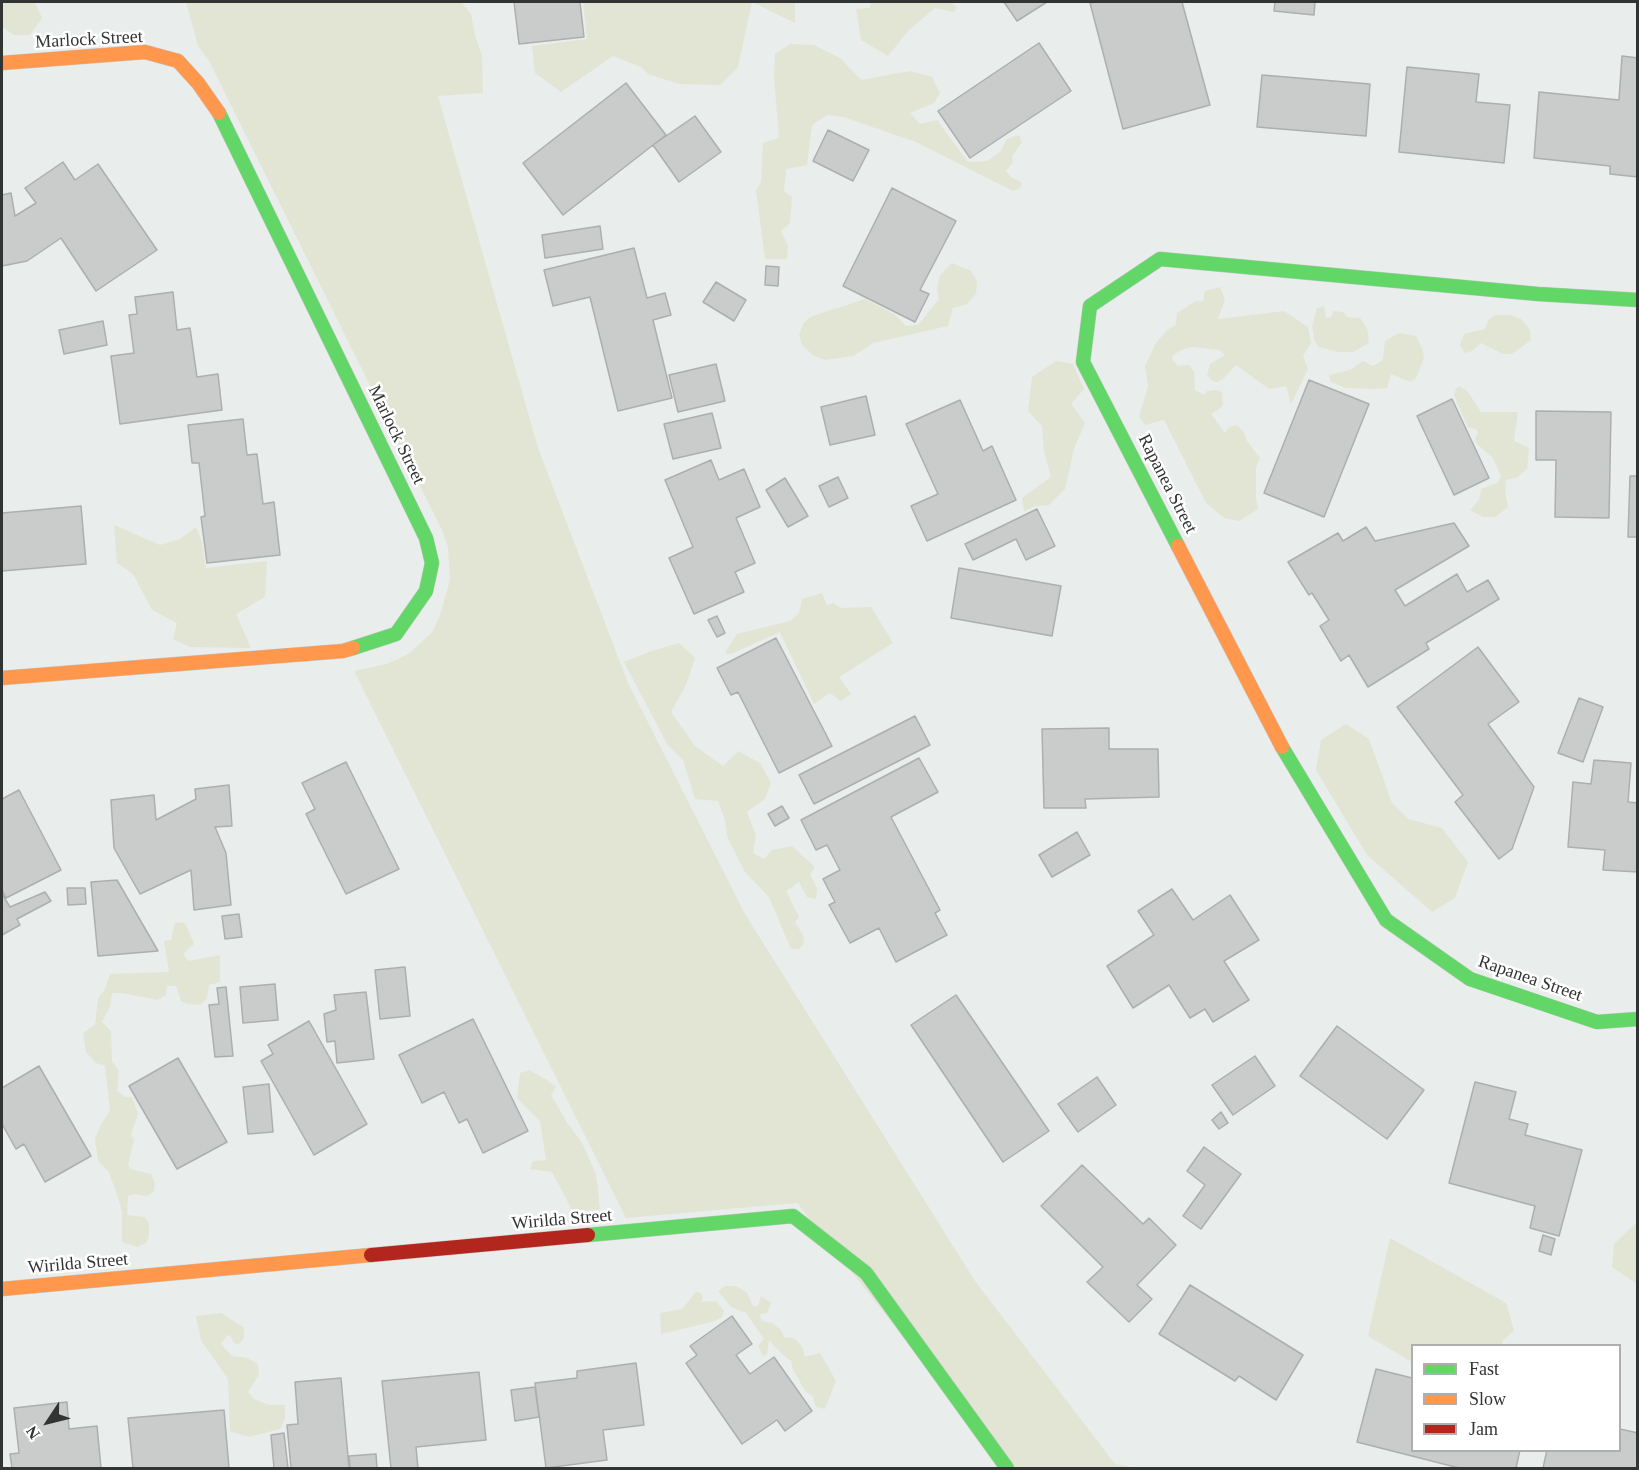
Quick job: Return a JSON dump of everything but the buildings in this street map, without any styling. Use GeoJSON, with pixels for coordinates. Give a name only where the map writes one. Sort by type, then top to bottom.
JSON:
{"type":"FeatureCollection","features":[{"type":"Feature","properties":{"kind":"street","name":"Marlock Street"},"geometry":{"type":"LineString","coordinates":[[2,63],[145,52],[178,61],[198,83],[222,118],[426,538],[432,563],[426,591],[396,634],[343,651],[2,678]]}},
{"type":"Feature","properties":{"kind":"street","name":"Rapanea Street"},"geometry":{"type":"LineString","coordinates":[[1638,300],[1538,294],[1160,259],[1090,306],[1083,362],[1286,755],[1386,920],[1470,979],[1597,1022],[1638,1019]]}},
{"type":"Feature","properties":{"kind":"street","name":"Wirilda Street"},"geometry":{"type":"LineString","coordinates":[[2,1289],[793,1216],[866,1273],[1007,1468]]}},
{"type":"Feature","properties":{"kind":"green space"},"geometry":{"type":"Polygon","coordinates":[[[2,2],[35,2],[42,18],[30,35],[14,35],[2,27],[2,2]]]}},
{"type":"Feature","properties":{"kind":"green space"},"geometry":{"type":"Polygon","coordinates":[[[186,2],[461,2],[471,14],[482,56],[483,93],[438,96],[538,448],[628,683],[745,914],[975,1281],[1115,1464],[1137,1468],[1007,1468],[797,1203],[626,1218],[354,671],[387,664],[410,653],[433,631],[450,580],[448,547],[442,530],[209,61],[198,46],[186,2]]]}},
{"type":"Feature","properties":{"kind":"green space"},"geometry":{"type":"Polygon","coordinates":[[[583,2],[752,2],[738,67],[720,85],[679,84],[648,74],[641,67],[613,56],[561,92],[535,73],[532,46],[587,39],[583,2]]]}},
{"type":"Feature","properties":{"kind":"green space"},"geometry":{"type":"Polygon","coordinates":[[[752,2],[795,2],[795,23],[752,2]]]}},
{"type":"Feature","properties":{"kind":"green space"},"geometry":{"type":"Polygon","coordinates":[[[871,2],[950,2],[957,7],[954,12],[935,8],[909,30],[888,56],[861,40],[856,9],[870,8],[871,2]]]}},
{"type":"Feature","properties":{"kind":"green space"},"geometry":{"type":"Polygon","coordinates":[[[790,44],[814,45],[840,58],[861,80],[910,71],[932,77],[940,93],[934,103],[910,113],[920,124],[937,120],[968,162],[987,161],[1000,152],[1007,139],[1019,135],[1022,142],[1012,156],[1013,162],[1006,171],[1022,185],[1013,191],[916,142],[843,117],[827,115],[812,125],[807,165],[786,169],[784,191],[792,197],[790,223],[781,231],[788,245],[787,259],[765,259],[756,190],[761,182],[763,143],[779,138],[774,77],[775,54],[790,44]]]}},
{"type":"Feature","properties":{"kind":"green space"},"geometry":{"type":"Polygon","coordinates":[[[952,263],[971,271],[977,281],[976,294],[967,304],[953,308],[948,326],[873,343],[853,356],[825,360],[814,356],[802,345],[799,335],[803,324],[810,317],[865,299],[894,314],[906,326],[918,325],[939,299],[937,288],[940,275],[952,263]]]}},
{"type":"Feature","properties":{"kind":"green space"},"geometry":{"type":"Polygon","coordinates":[[[1220,287],[1225,299],[1218,319],[1284,311],[1308,327],[1311,343],[1303,356],[1308,369],[1291,404],[1286,386],[1269,389],[1236,365],[1223,379],[1217,382],[1212,381],[1207,375],[1210,364],[1225,355],[1219,350],[1192,347],[1173,355],[1172,359],[1178,366],[1189,365],[1194,372],[1195,390],[1204,395],[1207,391],[1222,392],[1223,406],[1211,414],[1225,433],[1229,427],[1237,425],[1260,458],[1256,468],[1258,509],[1239,521],[1224,518],[1206,503],[1164,420],[1145,425],[1139,417],[1148,386],[1145,366],[1156,343],[1167,330],[1176,325],[1177,313],[1196,301],[1203,302],[1205,291],[1220,287]]]}},
{"type":"Feature","properties":{"kind":"green space"},"geometry":{"type":"Polygon","coordinates":[[[1324,306],[1326,318],[1331,317],[1334,311],[1343,312],[1348,317],[1360,318],[1367,328],[1369,343],[1353,352],[1338,352],[1319,347],[1315,341],[1312,326],[1317,308],[1324,306]]]}},
{"type":"Feature","properties":{"kind":"green space"},"geometry":{"type":"Polygon","coordinates":[[[1495,315],[1510,315],[1521,319],[1530,330],[1531,340],[1512,354],[1503,354],[1481,343],[1472,351],[1465,353],[1460,345],[1464,334],[1485,329],[1489,319],[1495,315]]]}},
{"type":"Feature","properties":{"kind":"green space"},"geometry":{"type":"Polygon","coordinates":[[[1399,333],[1416,336],[1422,348],[1424,358],[1416,378],[1410,382],[1391,374],[1387,388],[1376,389],[1346,388],[1331,382],[1329,375],[1350,370],[1363,361],[1373,366],[1383,360],[1385,341],[1399,333]]]}},
{"type":"Feature","properties":{"kind":"green space"},"geometry":{"type":"Polygon","coordinates":[[[1056,361],[1073,364],[1084,389],[1071,404],[1085,423],[1074,449],[1065,489],[1049,505],[1036,506],[1024,511],[1022,498],[1051,477],[1044,451],[1042,426],[1028,411],[1032,377],[1056,361]]]}},
{"type":"Feature","properties":{"kind":"green space"},"geometry":{"type":"Polygon","coordinates":[[[1460,386],[1468,392],[1481,412],[1518,412],[1514,441],[1529,448],[1527,469],[1516,478],[1506,480],[1505,491],[1508,507],[1495,517],[1483,517],[1470,510],[1479,500],[1481,489],[1497,483],[1501,476],[1493,458],[1477,444],[1476,429],[1469,428],[1466,423],[1454,395],[1456,388],[1460,386]]]}},
{"type":"Feature","properties":{"kind":"green space"},"geometry":{"type":"Polygon","coordinates":[[[114,525],[160,545],[180,539],[196,527],[202,542],[206,568],[267,561],[265,597],[236,614],[251,648],[190,647],[173,639],[177,623],[152,610],[133,574],[117,563],[114,525]]]}},
{"type":"Feature","properties":{"kind":"green space"},"geometry":{"type":"Polygon","coordinates":[[[822,593],[827,605],[833,603],[841,608],[871,607],[893,643],[839,677],[851,694],[841,701],[830,693],[814,704],[780,632],[731,654],[725,653],[737,634],[790,621],[799,613],[802,599],[822,593]]]}},
{"type":"Feature","properties":{"kind":"green space"},"geometry":{"type":"Polygon","coordinates":[[[679,643],[695,658],[686,685],[671,712],[695,746],[723,766],[738,751],[760,763],[771,783],[765,799],[747,812],[756,836],[753,853],[764,859],[772,850],[792,846],[815,867],[810,874],[817,888],[816,899],[807,897],[799,882],[786,891],[799,917],[795,922],[803,935],[804,943],[799,949],[791,949],[769,897],[745,872],[727,836],[725,820],[718,801],[695,799],[683,760],[667,744],[624,662],[679,643]]]}},
{"type":"Feature","properties":{"kind":"green space"},"geometry":{"type":"Polygon","coordinates":[[[1346,724],[1369,739],[1392,803],[1408,819],[1442,828],[1468,862],[1455,898],[1432,912],[1367,855],[1316,770],[1321,740],[1346,724]]]}},
{"type":"Feature","properties":{"kind":"green space"},"geometry":{"type":"Polygon","coordinates":[[[175,922],[185,923],[194,944],[183,954],[188,961],[220,955],[220,982],[209,985],[207,998],[200,1005],[181,1001],[176,986],[167,986],[166,995],[158,1000],[112,993],[110,1007],[102,1022],[111,1031],[112,1061],[119,1071],[117,1091],[125,1097],[132,1097],[138,1114],[131,1134],[134,1140],[128,1165],[130,1169],[151,1174],[155,1183],[154,1191],[147,1196],[134,1194],[128,1196],[127,1215],[145,1217],[149,1223],[149,1237],[146,1243],[137,1247],[122,1242],[122,1212],[116,1191],[108,1171],[98,1161],[95,1138],[110,1111],[105,1066],[96,1063],[86,1052],[83,1033],[95,1025],[98,998],[104,991],[110,974],[169,972],[164,941],[171,940],[175,922]]]}},
{"type":"Feature","properties":{"kind":"green space"},"geometry":{"type":"Polygon","coordinates":[[[529,1070],[556,1087],[551,1095],[582,1143],[596,1174],[600,1209],[573,1212],[552,1172],[530,1169],[533,1161],[546,1160],[540,1121],[517,1098],[520,1073],[529,1070]]]}},
{"type":"Feature","properties":{"kind":"green space"},"geometry":{"type":"Polygon","coordinates":[[[1637,1222],[1637,1284],[1612,1267],[1614,1244],[1637,1222]]]}},
{"type":"Feature","properties":{"kind":"green space"},"geometry":{"type":"Polygon","coordinates":[[[1390,1238],[1506,1303],[1514,1330],[1503,1344],[1411,1344],[1411,1361],[1368,1336],[1390,1238]]]}},
{"type":"Feature","properties":{"kind":"green space"},"geometry":{"type":"Polygon","coordinates":[[[725,1286],[736,1286],[747,1293],[753,1306],[758,1306],[761,1296],[771,1303],[767,1313],[759,1314],[762,1321],[772,1323],[781,1330],[784,1337],[794,1338],[802,1346],[805,1357],[820,1353],[836,1381],[825,1409],[816,1407],[813,1397],[805,1391],[791,1361],[769,1340],[767,1354],[763,1356],[758,1346],[764,1339],[746,1313],[731,1307],[718,1291],[725,1286]]]}},
{"type":"Feature","properties":{"kind":"green space"},"geometry":{"type":"Polygon","coordinates":[[[696,1292],[701,1293],[703,1297],[701,1302],[716,1301],[724,1311],[722,1317],[715,1321],[661,1334],[660,1313],[682,1309],[696,1292]]]}},
{"type":"Feature","properties":{"kind":"green space"},"geometry":{"type":"Polygon","coordinates":[[[221,1313],[244,1328],[244,1338],[239,1344],[234,1343],[230,1335],[221,1344],[232,1356],[247,1358],[258,1364],[259,1375],[248,1392],[254,1399],[269,1405],[285,1405],[285,1419],[280,1429],[249,1437],[230,1431],[228,1379],[201,1340],[196,1316],[221,1313]]]}},
{"type":"Feature","properties":{"kind":"traffic: fast"},"geometry":{"type":"LineString","coordinates":[[219,113],[426,538],[432,563],[426,591],[396,634],[353,648]]}},
{"type":"Feature","properties":{"kind":"traffic: fast"},"geometry":{"type":"LineString","coordinates":[[1178,546],[1083,362],[1090,306],[1160,259],[1538,294],[1638,300]]}},
{"type":"Feature","properties":{"kind":"traffic: fast"},"geometry":{"type":"LineString","coordinates":[[1282,747],[1386,920],[1470,979],[1597,1022],[1638,1019]]}},
{"type":"Feature","properties":{"kind":"traffic: fast"},"geometry":{"type":"LineString","coordinates":[[588,1235],[793,1216],[866,1273],[1007,1468]]}},
{"type":"Feature","properties":{"kind":"traffic: slow"},"geometry":{"type":"LineString","coordinates":[[2,63],[145,52],[178,61],[198,83],[219,113]]}},
{"type":"Feature","properties":{"kind":"traffic: slow"},"geometry":{"type":"LineString","coordinates":[[1178,546],[1282,747]]}},
{"type":"Feature","properties":{"kind":"traffic: slow"},"geometry":{"type":"LineString","coordinates":[[2,678],[343,651],[353,648]]}},
{"type":"Feature","properties":{"kind":"traffic: slow"},"geometry":{"type":"LineString","coordinates":[[2,1289],[371,1255]]}},
{"type":"Feature","properties":{"kind":"traffic: jam"},"geometry":{"type":"LineString","coordinates":[[371,1255],[588,1235]]}}]}
